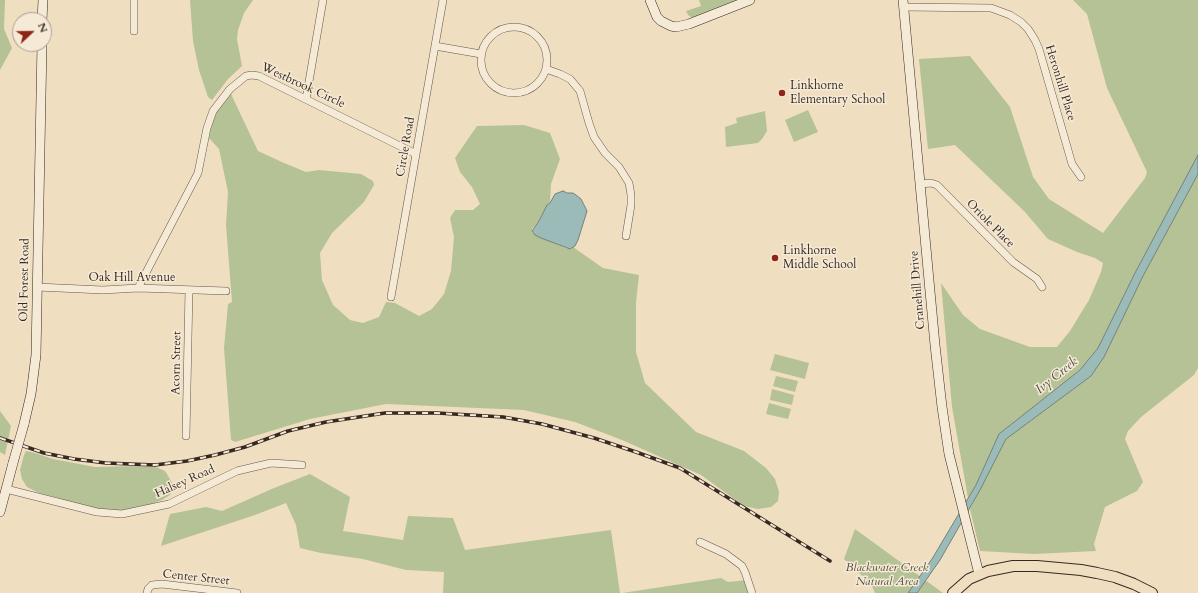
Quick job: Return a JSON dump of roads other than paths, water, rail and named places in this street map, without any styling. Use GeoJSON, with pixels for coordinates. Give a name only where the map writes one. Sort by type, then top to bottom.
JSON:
{"type":"FeatureCollection","features":[{"type":"Feature","properties":{"kind":"main road"},"geometry":{"type":"LineString","coordinates":[[42,12],[43,0]]}},
{"type":"Feature","properties":{"kind":"main road"},"geometry":{"type":"LineString","coordinates":[[650,0],[657,17],[661,21],[676,27],[689,24],[750,0]]}},
{"type":"Feature","properties":{"kind":"main road","name":"Cranehill Drive"},"geometry":{"type":"LineString","coordinates":[[904,4],[941,399],[948,448],[979,574]]}},
{"type":"Feature","properties":{"kind":"main road","name":"Old Forest Road"},"geometry":{"type":"LineString","coordinates":[[0,512],[24,424],[33,381],[36,355],[42,52]]}},
{"type":"Feature","properties":{"kind":"main road"},"geometry":{"type":"LineString","coordinates":[[953,593],[969,578],[988,571],[1013,566],[1056,567],[1081,570],[1115,577],[1152,593]]}},
{"type":"Feature","properties":{"kind":"street"},"geometry":{"type":"LineString","coordinates":[[134,0],[134,31]]}},
{"type":"Feature","properties":{"kind":"street"},"geometry":{"type":"LineString","coordinates":[[306,99],[323,0]]}},
{"type":"Feature","properties":{"kind":"street","name":"Circle Road"},"geometry":{"type":"LineString","coordinates":[[391,297],[443,0]]}},
{"type":"Feature","properties":{"kind":"street","name":"Heronhill Place"},"geometry":{"type":"LineString","coordinates":[[904,4],[991,8],[1010,15],[1021,22],[1028,29],[1039,49],[1072,164],[1081,177]]}},
{"type":"Feature","properties":{"kind":"street"},"geometry":{"type":"LineString","coordinates":[[505,28],[524,28],[536,36],[544,47],[546,69],[541,78],[529,88],[520,93],[509,93],[499,90],[490,83],[484,75],[481,65],[481,54],[487,41],[497,32],[505,28]]}},
{"type":"Feature","properties":{"kind":"street"},"geometry":{"type":"LineString","coordinates":[[435,46],[481,54]]}},
{"type":"Feature","properties":{"kind":"street"},"geometry":{"type":"LineString","coordinates":[[546,69],[570,79],[580,91],[594,137],[605,154],[619,167],[629,183],[632,195],[626,236]]}},
{"type":"Feature","properties":{"kind":"street","name":"Westbrook Circle"},"geometry":{"type":"LineString","coordinates":[[138,288],[198,173],[207,128],[213,111],[240,79],[252,75],[259,76],[416,154]]}},
{"type":"Feature","properties":{"kind":"street","name":"Oriole Place"},"geometry":{"type":"LineString","coordinates":[[920,184],[931,183],[937,185],[1013,262],[1037,279],[1042,288]]}},
{"type":"Feature","properties":{"kind":"street","name":"Oak Hill Avenue"},"geometry":{"type":"LineString","coordinates":[[37,287],[103,290],[138,288],[226,291]]}},
{"type":"Feature","properties":{"kind":"street","name":"Acorn Street"},"geometry":{"type":"LineString","coordinates":[[186,436],[189,290]]}},
{"type":"Feature","properties":{"kind":"street","name":"Halsey Road"},"geometry":{"type":"LineString","coordinates":[[6,489],[97,512],[122,514],[168,504],[237,471],[271,463],[302,466]]}},
{"type":"Feature","properties":{"kind":"street"},"geometry":{"type":"LineString","coordinates":[[700,542],[726,554],[742,566],[752,593]]}},
{"type":"Feature","properties":{"kind":"street","name":"Center Street"},"geometry":{"type":"LineString","coordinates":[[147,593],[148,589],[152,585],[162,584],[237,593]]}},
{"type":"Feature","properties":{"kind":"water"},"geometry":{"type":"Polygon","coordinates":[[[1198,155],[1198,174],[1143,276],[1104,357],[1091,376],[1006,439],[980,490],[940,560],[917,593],[908,593],[932,559],[976,485],[999,434],[1080,370],[1098,348],[1135,273],[1198,155]]]}},
{"type":"Feature","properties":{"kind":"water"},"geometry":{"type":"Polygon","coordinates":[[[563,191],[573,193],[581,199],[587,211],[578,240],[575,246],[570,249],[541,238],[535,235],[532,231],[555,194],[563,191]]]}},
{"type":"Feature","properties":{"kind":"railway"},"geometry":{"type":"LineString","coordinates":[[0,438],[44,453],[74,459],[106,463],[155,465],[187,461],[215,455],[245,447],[288,431],[326,422],[385,413],[437,413],[503,417],[542,424],[594,438],[680,468],[830,561]]}},
{"type":"Feature","properties":{"kind":"place","name":"Linkhorne Elementary School"},"geometry":{"type":"Point","coordinates":[782,93]}},
{"type":"Feature","properties":{"kind":"place","name":"Linkhorne Middle School"},"geometry":{"type":"Point","coordinates":[775,258]}},
{"type":"Feature","properties":{"kind":"water label","name":"Ivy Creek"},"geometry":{"type":"Point","coordinates":[1057,376]}},
{"type":"Feature","properties":{"kind":"park label","name":"Blackwater Creek Natural Area"},"geometry":{"type":"Point","coordinates":[887,575]}}]}
